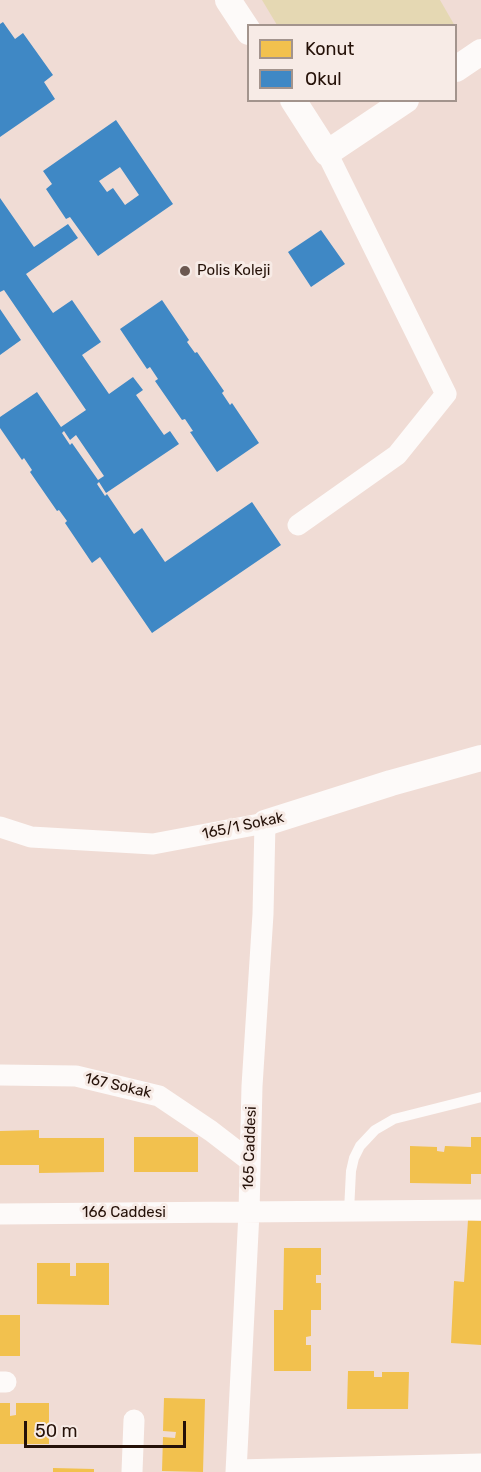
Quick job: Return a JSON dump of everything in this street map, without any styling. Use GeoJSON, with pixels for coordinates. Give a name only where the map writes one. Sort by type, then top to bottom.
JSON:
{"type":"FeatureCollection","features":[{"type":"Feature","properties":{"kind":"street"},"geometry":{"type":"LineString","coordinates":[[228,0],[247,29]]}},
{"type":"Feature","properties":{"kind":"street"},"geometry":{"type":"LineString","coordinates":[[457,68],[481,52]]}},
{"type":"Feature","properties":{"kind":"street"},"geometry":{"type":"LineString","coordinates":[[294,102],[327,153],[446,394],[397,455],[298,525]]}},
{"type":"Feature","properties":{"kind":"street"},"geometry":{"type":"LineString","coordinates":[[327,153],[403,102]]}},
{"type":"Feature","properties":{"kind":"street","name":"165/1 Sokak"},"geometry":{"type":"LineString","coordinates":[[0,827],[31,837],[153,844],[265,823],[481,758]]}},
{"type":"Feature","properties":{"kind":"street","name":"165 Caddesi"},"geometry":{"type":"LineString","coordinates":[[236,1471],[249,1212],[252,1086],[263,914],[265,823]]}},
{"type":"Feature","properties":{"kind":"street","name":"167 Sokak"},"geometry":{"type":"LineString","coordinates":[[0,1075],[76,1076],[159,1096],[250,1161]]}},
{"type":"Feature","properties":{"kind":"street","name":"166 Caddesi"},"geometry":{"type":"LineString","coordinates":[[0,1214],[481,1209]]}},
{"type":"Feature","properties":{"kind":"street"},"geometry":{"type":"LineString","coordinates":[[132,1472],[134,1420]]}},
{"type":"Feature","properties":{"kind":"street"},"geometry":{"type":"LineString","coordinates":[[236,1471],[481,1464]]}},
{"type":"Feature","properties":{"kind":"lane"},"geometry":{"type":"LineString","coordinates":[[348,1211],[354,1158],[360,1146],[375,1130],[394,1119],[481,1097]]}},
{"type":"Feature","properties":{"kind":"shaded area"},"geometry":{"type":"Polygon","coordinates":[[[262,0],[440,0],[454,24],[276,24],[262,0]]]}},
{"type":"Feature","properties":{"kind":"building: Konut"},"geometry":{"type":"Polygon","coordinates":[[[39,1130],[39,1138],[104,1138],[104,1172],[39,1173],[39,1165],[0,1165],[0,1131],[39,1130]]]}},
{"type":"Feature","properties":{"kind":"building: Konut"},"geometry":{"type":"Polygon","coordinates":[[[134,1137],[198,1137],[198,1172],[134,1172],[134,1137]]]}},
{"type":"Feature","properties":{"kind":"building: Konut"},"geometry":{"type":"Polygon","coordinates":[[[471,1137],[481,1137],[481,1174],[471,1174],[471,1184],[410,1183],[410,1146],[437,1147],[437,1151],[444,1152],[445,1146],[471,1147],[471,1137]]]}},
{"type":"Feature","properties":{"kind":"building: Konut"},"geometry":{"type":"Polygon","coordinates":[[[468,1220],[481,1221],[481,1345],[451,1343],[454,1281],[464,1282],[468,1220]]]}},
{"type":"Feature","properties":{"kind":"building: Konut"},"geometry":{"type":"Polygon","coordinates":[[[284,1248],[321,1248],[321,1275],[316,1275],[316,1283],[321,1283],[321,1310],[311,1310],[311,1336],[306,1337],[306,1345],[311,1345],[311,1371],[274,1371],[274,1310],[283,1310],[284,1248]]]}},
{"type":"Feature","properties":{"kind":"building: Konut"},"geometry":{"type":"Polygon","coordinates":[[[37,1263],[70,1263],[70,1276],[76,1276],[76,1263],[109,1263],[109,1305],[37,1304],[37,1263]]]}},
{"type":"Feature","properties":{"kind":"building: Konut"},"geometry":{"type":"Polygon","coordinates":[[[0,1315],[20,1315],[20,1356],[0,1356],[0,1315]]]}},
{"type":"Feature","properties":{"kind":"building: Konut"},"geometry":{"type":"Polygon","coordinates":[[[348,1371],[374,1371],[374,1377],[382,1377],[382,1372],[409,1372],[408,1409],[347,1409],[348,1371]]]}},
{"type":"Feature","properties":{"kind":"building: Konut"},"geometry":{"type":"Polygon","coordinates":[[[164,1398],[205,1399],[203,1472],[162,1471],[163,1437],[175,1438],[176,1432],[163,1431],[164,1398]]]}},
{"type":"Feature","properties":{"kind":"building: Konut"},"geometry":{"type":"Polygon","coordinates":[[[0,1403],[10,1403],[10,1416],[16,1415],[16,1403],[49,1403],[49,1444],[0,1444],[0,1403]]]}},
{"type":"Feature","properties":{"kind":"building: Konut"},"geometry":{"type":"Polygon","coordinates":[[[53,1468],[94,1469],[94,1472],[53,1472],[53,1468]]]}},
{"type":"Feature","properties":{"kind":"building: Okul"},"geometry":{"type":"Polygon","coordinates":[[[3,22],[15,39],[23,33],[53,75],[44,82],[55,99],[0,137],[0,24],[3,22]]]}},
{"type":"Feature","properties":{"kind":"building: Okul"},"geometry":{"type":"Polygon","coordinates":[[[116,120],[173,204],[98,256],[70,217],[66,219],[46,189],[52,184],[43,171],[116,120]],[[120,167],[99,181],[107,192],[113,188],[125,205],[139,195],[120,167]]]}},
{"type":"Feature","properties":{"kind":"building: Okul"},"geometry":{"type":"Polygon","coordinates":[[[0,198],[34,247],[68,224],[78,238],[26,274],[53,313],[72,300],[101,342],[82,355],[109,394],[133,377],[143,390],[136,395],[164,435],[170,431],[179,444],[106,493],[99,482],[97,484],[105,496],[107,494],[134,534],[142,528],[165,562],[252,502],[281,545],[152,633],[100,557],[92,563],[65,523],[67,521],[59,510],[57,511],[30,472],[32,470],[24,458],[22,460],[0,428],[0,417],[37,392],[61,427],[86,410],[4,290],[0,292],[0,198]],[[64,431],[62,433],[70,445],[72,443],[98,480],[104,476],[76,435],[70,440],[64,431]]]}},
{"type":"Feature","properties":{"kind":"building: Okul"},"geometry":{"type":"Polygon","coordinates":[[[321,230],[345,264],[311,287],[288,252],[321,230]]]}},
{"type":"Feature","properties":{"kind":"building: Okul"},"geometry":{"type":"Polygon","coordinates":[[[162,300],[189,340],[187,342],[195,353],[197,352],[224,391],[222,393],[230,405],[232,403],[259,443],[217,472],[190,432],[193,431],[185,419],[182,420],[155,381],[158,379],[150,367],[147,369],[120,329],[162,300]]]}},
{"type":"Feature","properties":{"kind":"building: Okul"},"geometry":{"type":"Polygon","coordinates":[[[0,309],[21,340],[0,355],[0,309]]]}},
{"type":"Feature","properties":{"kind":"place","name":"Polis Koleji"},"geometry":{"type":"Point","coordinates":[185,271]}}]}
